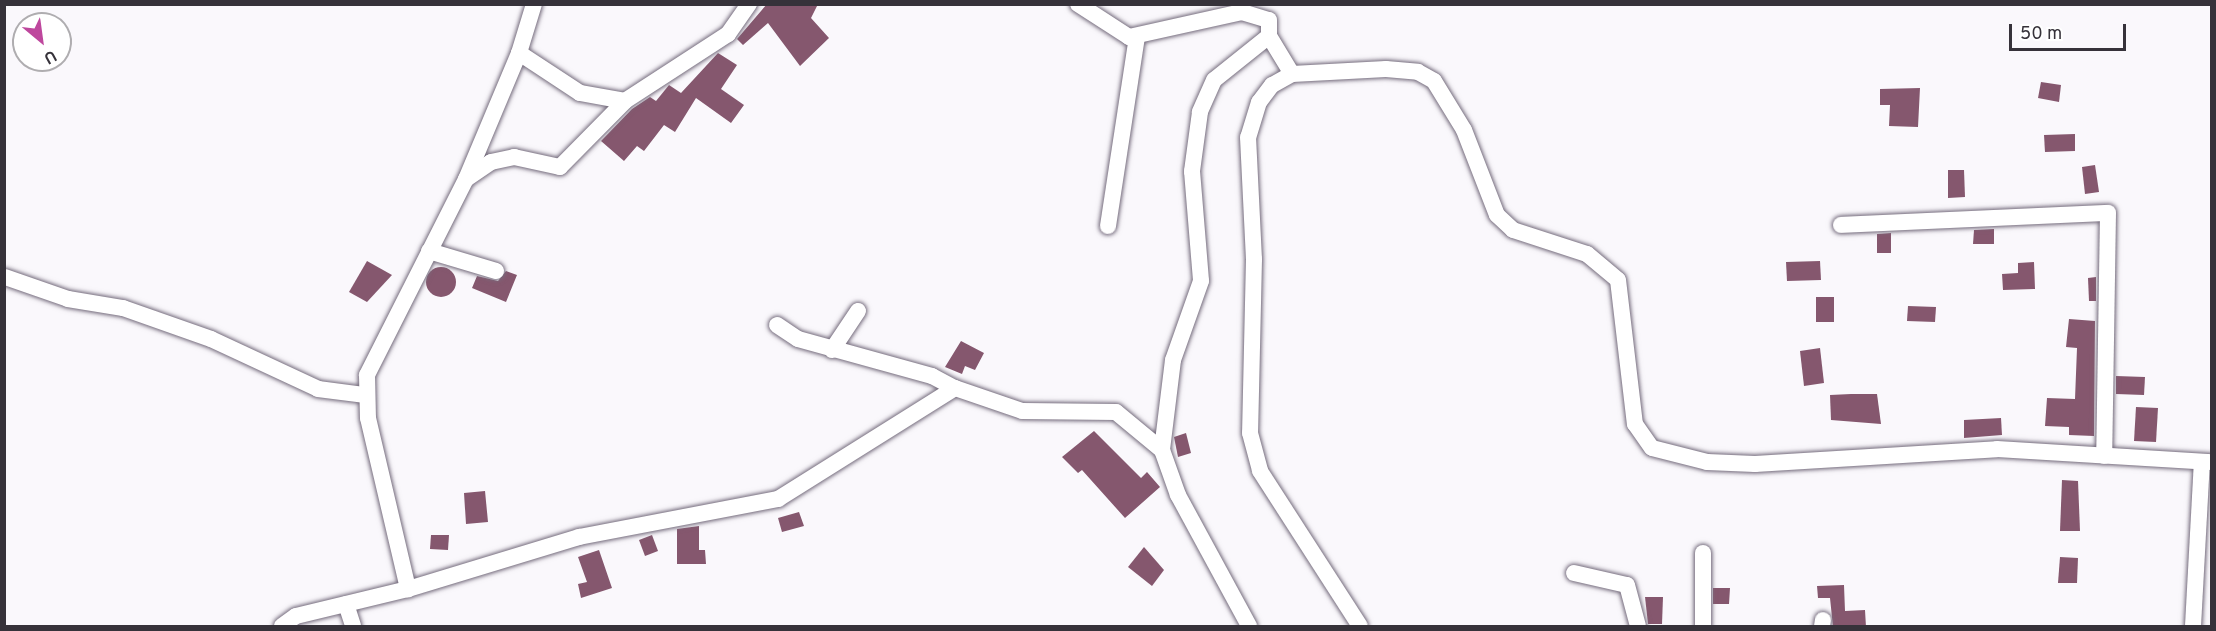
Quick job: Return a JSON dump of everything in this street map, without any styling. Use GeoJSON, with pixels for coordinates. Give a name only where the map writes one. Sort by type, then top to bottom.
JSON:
{"type":"FeatureCollection","features":[{"type":"Feature","properties":{"kind":"street"},"geometry":{"type":"LineString","coordinates":[[408,589],[364,395],[371,363],[466,179],[519,53],[534,4]]}},
{"type":"Feature","properties":{"kind":"street"},"geometry":{"type":"LineString","coordinates":[[466,179],[506,158],[524,156],[550,169],[560,167],[625,101],[728,34],[749,4]]}},
{"type":"Feature","properties":{"kind":"street"},"geometry":{"type":"LineString","coordinates":[[1078,4],[1119,32],[1137,37],[1242,12],[1270,20]]}},
{"type":"Feature","properties":{"kind":"street"},"geometry":{"type":"LineString","coordinates":[[1270,20],[1292,74]]}},
{"type":"Feature","properties":{"kind":"street"},"geometry":{"type":"LineString","coordinates":[[1243,623],[1178,495],[1162,450],[1173,360],[1201,281],[1192,171],[1200,112],[1214,80],[1270,20]]}},
{"type":"Feature","properties":{"kind":"street"},"geometry":{"type":"LineString","coordinates":[[1108,226],[1137,37]]}},
{"type":"Feature","properties":{"kind":"street"},"geometry":{"type":"LineString","coordinates":[[519,53],[579,93],[625,101]]}},
{"type":"Feature","properties":{"kind":"street"},"geometry":{"type":"LineString","coordinates":[[1360,627],[1260,471],[1250,433],[1254,259],[1248,136],[1259,102],[1272,85],[1292,74],[1386,69],[1418,72],[1434,81],[1464,130],[1497,214],[1513,230],[1587,254],[1618,280],[1635,424],[1652,448],[1707,462],[1755,464],[1997,449],[2207,462],[2193,627]]}},
{"type":"Feature","properties":{"kind":"street"},"geometry":{"type":"LineString","coordinates":[[1841,225],[2108,213],[2104,456]]}},
{"type":"Feature","properties":{"kind":"street"},"geometry":{"type":"LineString","coordinates":[[429,251],[496,271]]}},
{"type":"Feature","properties":{"kind":"street"},"geometry":{"type":"LineString","coordinates":[[4,277],[68,299],[129,310],[211,339],[318,389],[364,395]]}},
{"type":"Feature","properties":{"kind":"street"},"geometry":{"type":"LineString","coordinates":[[832,350],[858,311]]}},
{"type":"Feature","properties":{"kind":"street"},"geometry":{"type":"LineString","coordinates":[[777,325],[832,350],[932,376],[955,388],[1022,411],[1116,412],[1162,450]]}},
{"type":"Feature","properties":{"kind":"street"},"geometry":{"type":"LineString","coordinates":[[282,627],[296,616],[408,589],[579,537],[778,499],[955,388]]}},
{"type":"Feature","properties":{"kind":"street"},"geometry":{"type":"LineString","coordinates":[[1703,553],[1703,627]]}},
{"type":"Feature","properties":{"kind":"street"},"geometry":{"type":"LineString","coordinates":[[1574,573],[1627,585],[1638,627]]}},
{"type":"Feature","properties":{"kind":"street"},"geometry":{"type":"LineString","coordinates":[[346,604],[353,627]]}},
{"type":"Feature","properties":{"kind":"building"},"geometry":{"type":"Polygon","coordinates":[[[767,4],[818,4],[811,18],[829,38],[800,66],[768,23],[743,45],[737,39],[767,4]]]}},
{"type":"Feature","properties":{"kind":"building"},"geometry":{"type":"Polygon","coordinates":[[[718,53],[737,65],[721,89],[744,105],[731,123],[696,98],[675,132],[664,125],[644,151],[637,146],[624,161],[601,141],[632,109],[650,97],[656,101],[669,85],[681,93],[718,53]]]}},
{"type":"Feature","properties":{"kind":"building"},"geometry":{"type":"Polygon","coordinates":[[[2041,82],[2061,85],[2059,102],[2038,98],[2041,82]]]}},
{"type":"Feature","properties":{"kind":"building"},"geometry":{"type":"Polygon","coordinates":[[[1920,88],[1918,127],[1889,126],[1890,105],[1880,105],[1880,89],[1920,88]]]}},
{"type":"Feature","properties":{"kind":"building"},"geometry":{"type":"Polygon","coordinates":[[[2075,134],[2075,151],[2045,152],[2044,135],[2075,134]]]}},
{"type":"Feature","properties":{"kind":"building"},"geometry":{"type":"Polygon","coordinates":[[[2095,165],[2099,192],[2085,194],[2082,167],[2095,165]]]}},
{"type":"Feature","properties":{"kind":"building"},"geometry":{"type":"Polygon","coordinates":[[[1948,170],[1964,170],[1965,197],[1948,198],[1948,170]]]}},
{"type":"Feature","properties":{"kind":"building"},"geometry":{"type":"Polygon","coordinates":[[[1994,229],[1994,244],[1973,244],[1974,230],[1994,229]]]}},
{"type":"Feature","properties":{"kind":"building"},"geometry":{"type":"Polygon","coordinates":[[[1891,233],[1891,253],[1877,253],[1877,234],[1891,233]]]}},
{"type":"Feature","properties":{"kind":"building"},"geometry":{"type":"Polygon","coordinates":[[[367,261],[392,275],[367,302],[349,292],[367,261]]]}},
{"type":"Feature","properties":{"kind":"building"},"geometry":{"type":"Polygon","coordinates":[[[1820,261],[1821,280],[1787,281],[1786,262],[1820,261]]]}},
{"type":"Feature","properties":{"kind":"building"},"geometry":{"type":"Polygon","coordinates":[[[2034,262],[2035,289],[2003,290],[2002,274],[2018,273],[2018,263],[2034,262]]]}},
{"type":"Feature","properties":{"kind":"building"},"geometry":{"type":"Polygon","coordinates":[[[441,267],[447,268],[455,276],[455,288],[447,296],[441,297],[435,296],[427,288],[426,282],[427,276],[435,268],[441,267]]]}},
{"type":"Feature","properties":{"kind":"building"},"geometry":{"type":"Polygon","coordinates":[[[506,271],[517,275],[506,302],[472,288],[477,276],[498,281],[506,271]]]}},
{"type":"Feature","properties":{"kind":"building"},"geometry":{"type":"Polygon","coordinates":[[[2096,277],[2096,301],[2089,301],[2088,278],[2096,277]]]}},
{"type":"Feature","properties":{"kind":"building"},"geometry":{"type":"Polygon","coordinates":[[[1816,297],[1834,297],[1834,322],[1816,322],[1816,297]]]}},
{"type":"Feature","properties":{"kind":"building"},"geometry":{"type":"Polygon","coordinates":[[[1908,306],[1936,307],[1935,322],[1907,321],[1908,306]]]}},
{"type":"Feature","properties":{"kind":"building"},"geometry":{"type":"Polygon","coordinates":[[[2069,319],[2095,321],[2094,436],[2069,435],[2069,427],[2045,426],[2047,398],[2075,399],[2077,348],[2066,347],[2069,319]]]}},
{"type":"Feature","properties":{"kind":"building"},"geometry":{"type":"Polygon","coordinates":[[[961,341],[984,353],[975,370],[965,366],[962,374],[945,367],[961,341]]]}},
{"type":"Feature","properties":{"kind":"building"},"geometry":{"type":"Polygon","coordinates":[[[1820,348],[1824,383],[1804,386],[1800,351],[1820,348]]]}},
{"type":"Feature","properties":{"kind":"building"},"geometry":{"type":"Polygon","coordinates":[[[2116,376],[2145,377],[2144,395],[2116,394],[2116,376]]]}},
{"type":"Feature","properties":{"kind":"building"},"geometry":{"type":"Polygon","coordinates":[[[1877,394],[1881,424],[1831,420],[1830,395],[1877,394]]]}},
{"type":"Feature","properties":{"kind":"building"},"geometry":{"type":"Polygon","coordinates":[[[2136,407],[2158,408],[2156,442],[2134,441],[2136,407]]]}},
{"type":"Feature","properties":{"kind":"building"},"geometry":{"type":"Polygon","coordinates":[[[2001,418],[2002,435],[1964,438],[1964,420],[2001,418]]]}},
{"type":"Feature","properties":{"kind":"building"},"geometry":{"type":"Polygon","coordinates":[[[1094,431],[1141,478],[1147,472],[1160,487],[1125,518],[1082,470],[1078,473],[1062,457],[1094,431]]]}},
{"type":"Feature","properties":{"kind":"building"},"geometry":{"type":"Polygon","coordinates":[[[1186,433],[1191,453],[1178,457],[1174,437],[1186,433]]]}},
{"type":"Feature","properties":{"kind":"building"},"geometry":{"type":"Polygon","coordinates":[[[2062,480],[2078,481],[2080,531],[2060,531],[2062,480]]]}},
{"type":"Feature","properties":{"kind":"building"},"geometry":{"type":"Polygon","coordinates":[[[485,491],[488,522],[466,524],[464,493],[485,491]]]}},
{"type":"Feature","properties":{"kind":"building"},"geometry":{"type":"Polygon","coordinates":[[[799,512],[804,526],[782,532],[778,518],[799,512]]]}},
{"type":"Feature","properties":{"kind":"building"},"geometry":{"type":"Polygon","coordinates":[[[699,526],[699,550],[705,550],[706,564],[677,564],[677,529],[699,526]]]}},
{"type":"Feature","properties":{"kind":"building"},"geometry":{"type":"Polygon","coordinates":[[[431,535],[449,535],[448,550],[430,549],[431,535]]]}},
{"type":"Feature","properties":{"kind":"building"},"geometry":{"type":"Polygon","coordinates":[[[652,535],[658,551],[645,556],[639,540],[652,535]]]}},
{"type":"Feature","properties":{"kind":"building"},"geometry":{"type":"Polygon","coordinates":[[[1144,547],[1164,570],[1152,586],[1128,567],[1144,547]]]}},
{"type":"Feature","properties":{"kind":"building"},"geometry":{"type":"Polygon","coordinates":[[[599,550],[612,588],[581,598],[578,584],[587,582],[578,557],[599,550]]]}},
{"type":"Feature","properties":{"kind":"building"},"geometry":{"type":"Polygon","coordinates":[[[2060,557],[2078,558],[2077,583],[2058,583],[2060,557]]]}},
{"type":"Feature","properties":{"kind":"building"},"geometry":{"type":"Polygon","coordinates":[[[1844,585],[1845,611],[1865,610],[1866,627],[1833,627],[1830,598],[1818,598],[1817,586],[1844,585]]]}},
{"type":"Feature","properties":{"kind":"building"},"geometry":{"type":"Polygon","coordinates":[[[1713,588],[1730,588],[1729,604],[1713,604],[1713,588]]]}},
{"type":"Feature","properties":{"kind":"building"},"geometry":{"type":"Polygon","coordinates":[[[1645,597],[1663,597],[1662,624],[1648,624],[1645,597]]]}}]}
